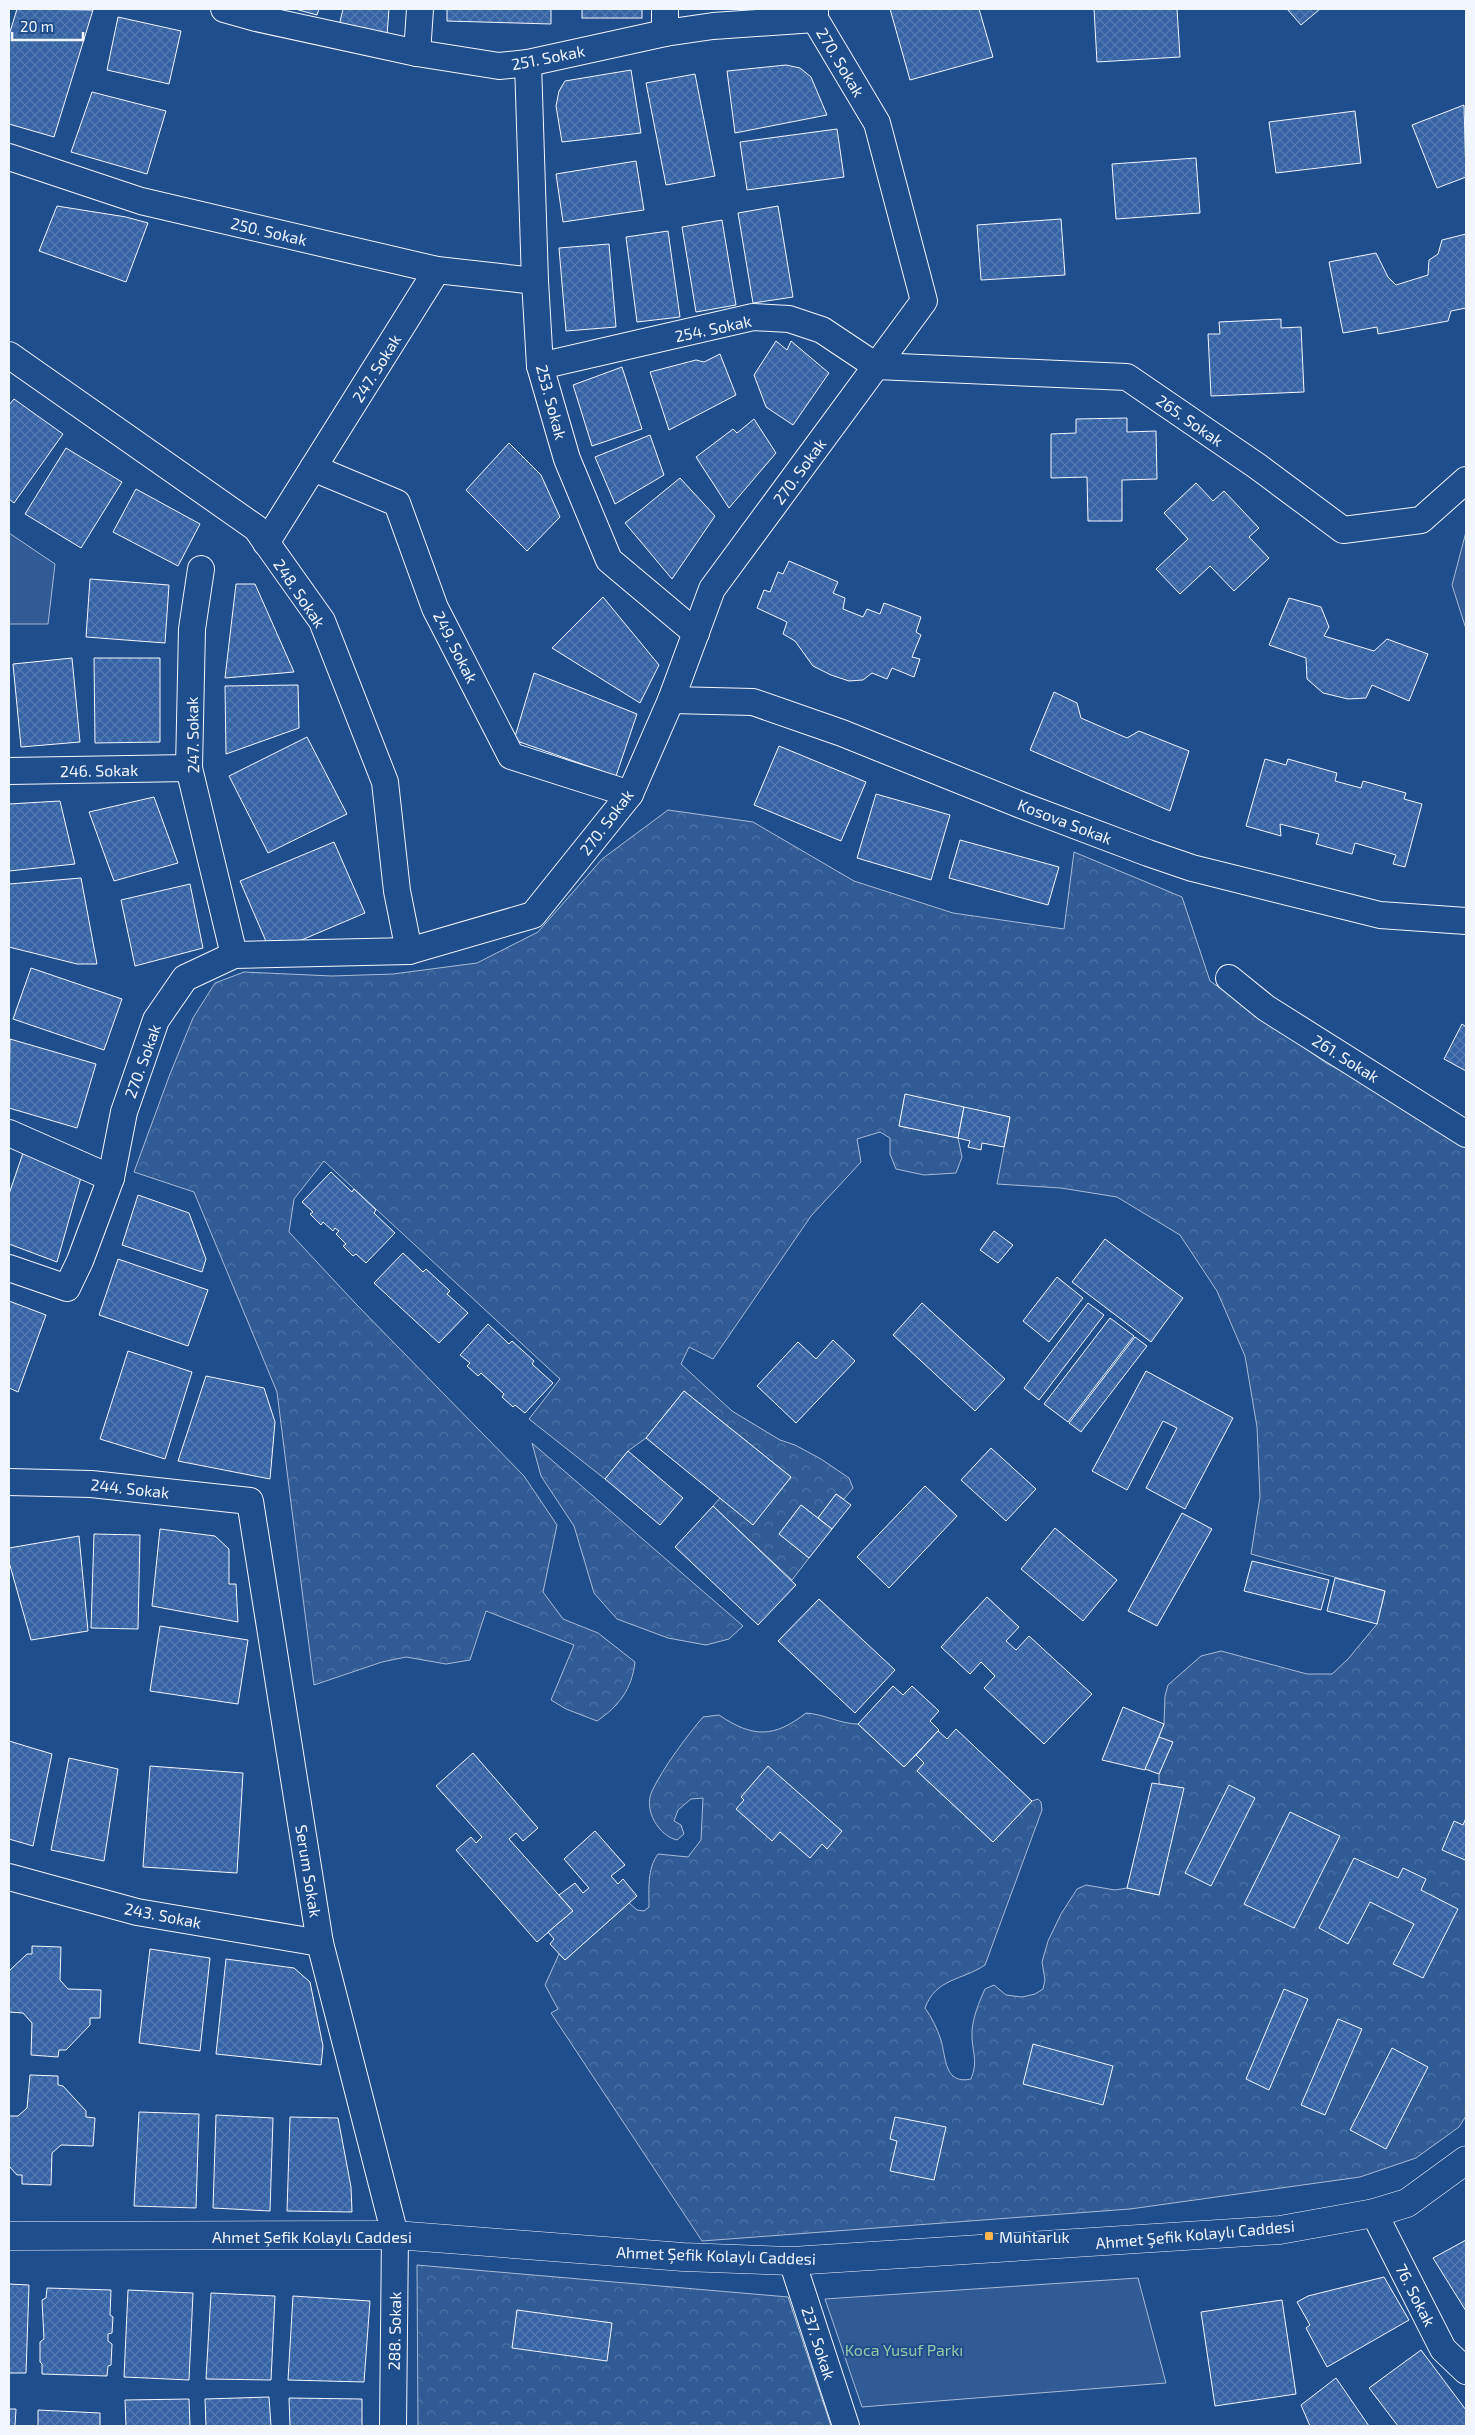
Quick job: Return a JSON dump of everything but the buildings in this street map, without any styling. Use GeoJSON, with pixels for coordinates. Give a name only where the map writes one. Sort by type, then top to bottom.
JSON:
{"type":"FeatureCollection","features":[{"type":"Feature","properties":{"kind":"main road","name":"Ahmet Şefik Kolaylı Caddesi"},"geometry":{"type":"LineString","coordinates":[[9,2236],[395,2235],[683,2257],[792,2261],[1280,2230],[1374,2213],[1407,2203],[1466,2160]]}},
{"type":"Feature","properties":{"kind":"street","name":"251. Sokak"},"geometry":{"type":"LineString","coordinates":[[224,9],[256,18],[417,53],[499,66],[528,63],[665,21],[713,26],[815,14]]}},
{"type":"Feature","properties":{"kind":"street"},"geometry":{"type":"LineString","coordinates":[[417,53],[420,9]]}},
{"type":"Feature","properties":{"kind":"street","name":"270. Sokak"},"geometry":{"type":"LineString","coordinates":[[9,1268],[67,1288],[80,1261],[111,1178],[124,1112],[156,1020],[185,978],[234,956],[409,951],[533,914],[630,794],[671,700],[712,589],[924,301],[877,123],[815,14]]}},
{"type":"Feature","properties":{"kind":"street","name":"253. Sokak"},"geometry":{"type":"LineString","coordinates":[[528,63],[535,281],[540,366],[567,459],[609,560],[696,633]]}},
{"type":"Feature","properties":{"kind":"street","name":"250. Sokak"},"geometry":{"type":"LineString","coordinates":[[9,157],[141,201],[437,270],[535,281]]}},
{"type":"Feature","properties":{"kind":"street","name":"247. Sokak"},"geometry":{"type":"LineString","coordinates":[[266,544],[437,270]]}},
{"type":"Feature","properties":{"kind":"street","name":"254. Sokak"},"geometry":{"type":"LineString","coordinates":[[540,366],[754,318],[789,319],[822,330],[876,366]]}},
{"type":"Feature","properties":{"kind":"street","name":"248. Sokak"},"geometry":{"type":"LineString","coordinates":[[9,355],[256,528],[322,621],[385,782],[397,891],[409,951]]}},
{"type":"Feature","properties":{"kind":"street","name":"265. Sokak"},"geometry":{"type":"LineString","coordinates":[[876,366],[1127,377],[1257,466],[1343,530],[1421,520],[1466,480]]}},
{"type":"Feature","properties":{"kind":"street","name":"249. Sokak"},"geometry":{"type":"LineString","coordinates":[[314,468],[397,503],[435,608],[511,756],[630,794]]}},
{"type":"Feature","properties":{"kind":"street","name":"247. Sokak"},"geometry":{"type":"LineString","coordinates":[[201,569],[192,629],[189,768],[234,956]]}},
{"type":"Feature","properties":{"kind":"street","name":"Kosova Sokak"},"geometry":{"type":"LineString","coordinates":[[671,700],[753,702],[842,733],[1030,808],[1192,868],[1380,914],[1466,921]]}},
{"type":"Feature","properties":{"kind":"street","name":"246. Sokak"},"geometry":{"type":"LineString","coordinates":[[9,771],[189,768]]}},
{"type":"Feature","properties":{"kind":"street","name":"261. Sokak"},"geometry":{"type":"LineString","coordinates":[[1229,978],[1266,1008],[1466,1134]]}},
{"type":"Feature","properties":{"kind":"street"},"geometry":{"type":"LineString","coordinates":[[9,1133],[111,1178]]}},
{"type":"Feature","properties":{"kind":"street","name":"244. Sokak"},"geometry":{"type":"LineString","coordinates":[[9,1482],[91,1484],[250,1501]]}},
{"type":"Feature","properties":{"kind":"street","name":"Serum Sokak"},"geometry":{"type":"LineString","coordinates":[[250,1501],[320,1943],[395,2235]]}},
{"type":"Feature","properties":{"kind":"street","name":"243. Sokak"},"geometry":{"type":"LineString","coordinates":[[9,1877],[137,1912],[320,1943]]}},
{"type":"Feature","properties":{"kind":"street","name":"76. Sokak"},"geometry":{"type":"LineString","coordinates":[[1374,2213],[1443,2349],[1466,2371]]}},
{"type":"Feature","properties":{"kind":"street","name":"288. Sokak"},"geometry":{"type":"LineString","coordinates":[[393,2426],[395,2235]]}},
{"type":"Feature","properties":{"kind":"street","name":"237. Sokak"},"geometry":{"type":"LineString","coordinates":[[792,2261],[846,2426]]}},
{"type":"Feature","properties":{"kind":"shaded area"},"geometry":{"type":"Polygon","coordinates":[[[1466,532],[1466,629],[1452,585],[1466,532]]]}},
{"type":"Feature","properties":{"kind":"shaded area"},"geometry":{"type":"Polygon","coordinates":[[[9,533],[55,564],[48,624],[9,624],[9,533]]]}},
{"type":"Feature","properties":{"kind":"shaded area","name":"Koca Yusuf Parkı"},"geometry":{"type":"Polygon","coordinates":[[[1138,2278],[1166,2383],[862,2407],[825,2299],[1138,2278]]]}},
{"type":"Feature","properties":{"kind":"green space"},"geometry":{"type":"Polygon","coordinates":[[[668,810],[753,822],[854,881],[953,913],[1064,929],[1074,852],[1182,897],[1210,981],[1326,1063],[1437,1120],[1466,1149],[1466,2116],[1459,2127],[1416,2158],[1360,2177],[1130,2209],[702,2241],[551,2013],[558,2009],[545,1985],[559,1954],[565,1960],[629,1903],[637,1910],[644,1911],[649,1907],[650,1873],[658,1854],[688,1857],[701,1840],[703,1798],[691,1799],[678,1810],[674,1821],[681,1825],[684,1834],[677,1840],[670,1838],[654,1821],[651,1814],[650,1798],[662,1773],[682,1743],[703,1717],[719,1715],[742,1728],[763,1732],[784,1727],[806,1713],[813,1714],[858,1724],[904,1767],[916,1755],[924,1763],[917,1771],[993,1842],[1032,1801],[1038,1799],[1041,1802],[1042,1810],[985,1965],[942,1985],[930,1998],[925,2008],[938,2031],[951,2074],[962,2080],[971,2079],[975,2060],[972,2038],[973,2026],[985,1989],[994,1985],[1006,1995],[1022,1997],[1035,1994],[1043,1989],[1045,1980],[1042,1962],[1048,1941],[1061,1914],[1077,1889],[1086,1885],[1115,1890],[1127,1888],[1159,1895],[1183,1788],[1159,1784],[1159,1774],[1172,1743],[1159,1737],[1164,1724],[1165,1696],[1168,1685],[1201,1656],[1221,1651],[1307,1674],[1332,1674],[1348,1659],[1377,1624],[1385,1591],[1251,1554],[1260,1497],[1257,1427],[1245,1356],[1217,1291],[1180,1235],[1117,1197],[1061,1188],[997,1184],[1010,1117],[905,1095],[899,1126],[958,1138],[962,1157],[956,1173],[924,1175],[896,1169],[890,1154],[890,1138],[880,1132],[857,1139],[861,1162],[811,1216],[713,1359],[689,1347],[681,1364],[732,1411],[780,1440],[795,1445],[821,1459],[849,1478],[853,1488],[844,1499],[836,1494],[818,1518],[801,1505],[779,1534],[809,1558],[792,1580],[713,1506],[720,1498],[753,1524],[791,1477],[684,1391],[646,1438],[628,1451],[605,1479],[529,1419],[560,1379],[324,1161],[294,1199],[289,1232],[356,1304],[524,1476],[557,1525],[543,1592],[563,1619],[598,1633],[635,1662],[631,1680],[623,1696],[612,1709],[597,1721],[566,1709],[551,1700],[574,1645],[486,1611],[470,1660],[446,1664],[406,1657],[382,1662],[314,1685],[277,1392],[194,1192],[134,1172],[170,1074],[193,1018],[215,983],[244,972],[332,976],[393,974],[477,963],[538,932],[602,859],[668,810]]]}},
{"type":"Feature","properties":{"kind":"green space"},"geometry":{"type":"Polygon","coordinates":[[[532,1443],[743,1626],[729,1639],[706,1645],[668,1638],[617,1619],[594,1593],[574,1526],[541,1476],[532,1443]]]}},
{"type":"Feature","properties":{"kind":"green space"},"geometry":{"type":"Polygon","coordinates":[[[417,2265],[788,2297],[831,2426],[418,2426],[417,2265]]]}},
{"type":"Feature","properties":{"kind":"place","name":"Muhtarlık"},"geometry":{"type":"Point","coordinates":[989,2236]}}]}
